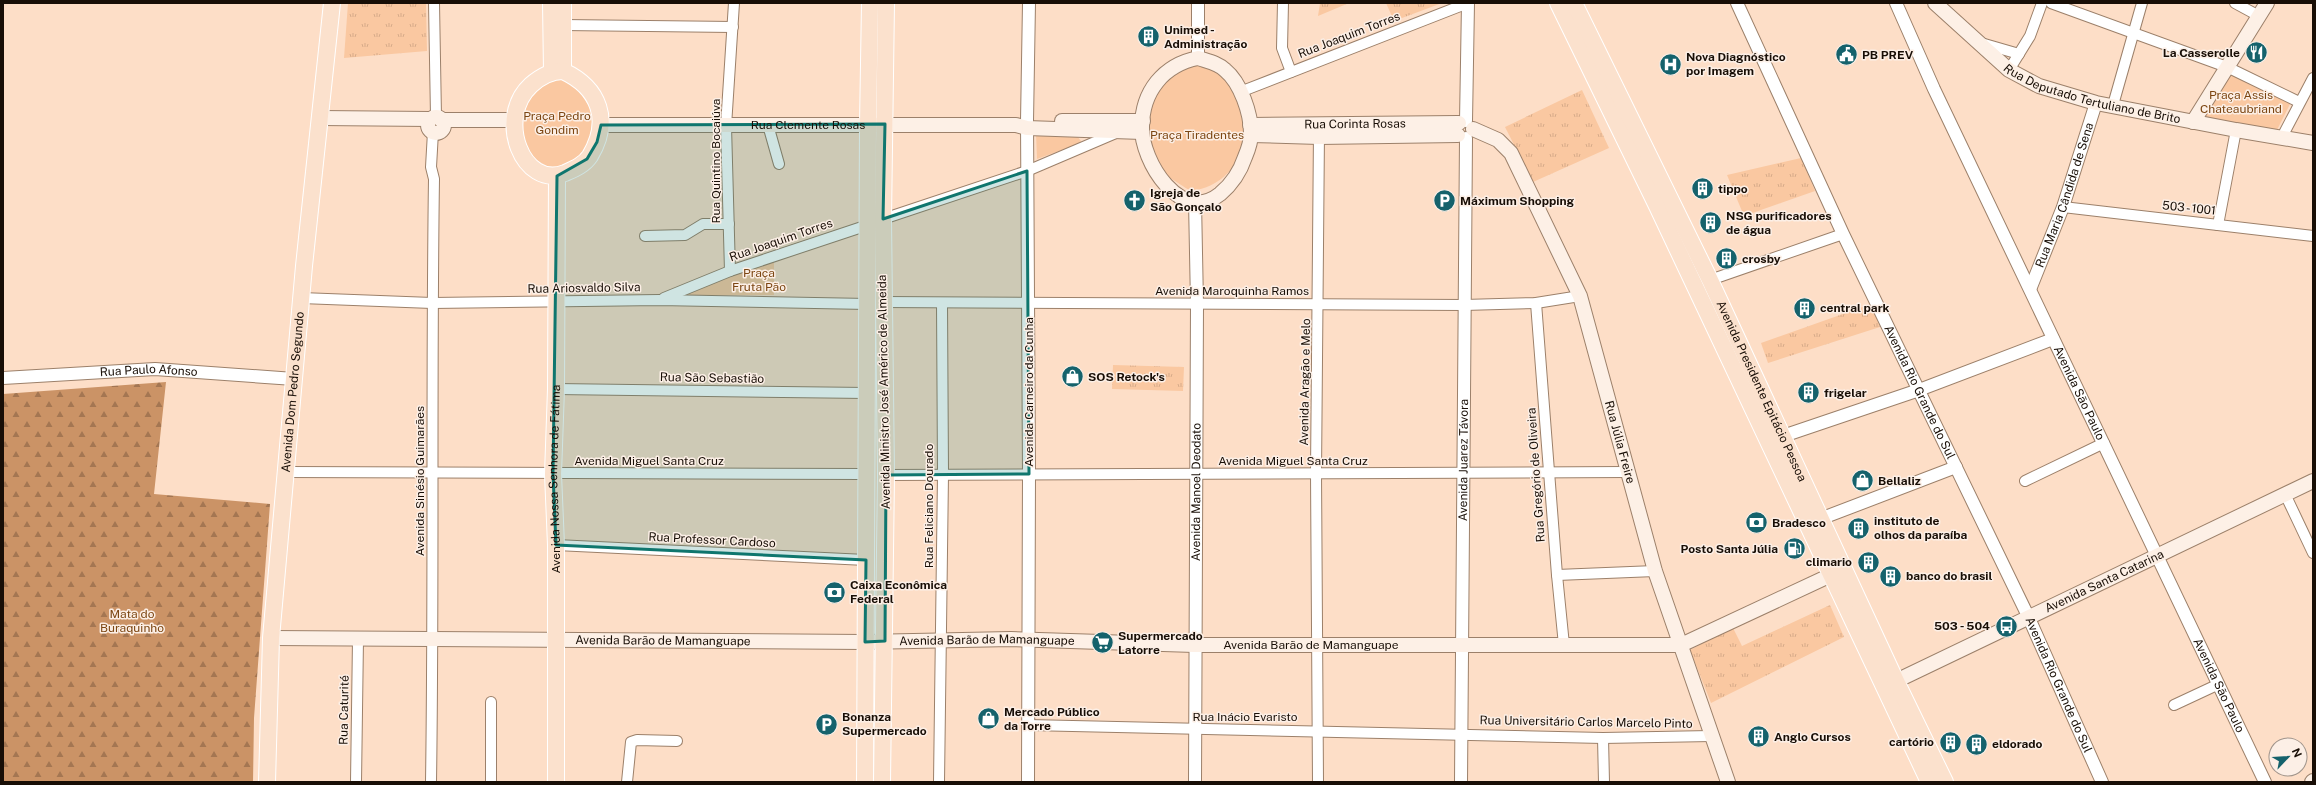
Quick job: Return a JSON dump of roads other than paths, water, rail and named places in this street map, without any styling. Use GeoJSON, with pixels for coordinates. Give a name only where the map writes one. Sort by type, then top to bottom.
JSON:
{"type":"FeatureCollection","features":[{"type":"Feature","properties":{"kind":"main road","name":"Avenida Dom Pedro Segundo"},"geometry":{"type":"LineString","coordinates":[[267,782],[271,638],[288,472],[301,298],[332,3]]}},
{"type":"Feature","properties":{"kind":"main road"},"geometry":{"type":"LineString","coordinates":[[551,3],[558,71]]}},
{"type":"Feature","properties":{"kind":"main road"},"geometry":{"type":"LineString","coordinates":[[558,71],[563,25],[563,3]]}},
{"type":"Feature","properties":{"kind":"main road","name":"Avenida Ministro José Américo de Almeida"},"geometry":{"type":"LineString","coordinates":[[870,3],[868,225],[875,303],[886,475],[882,782]]}},
{"type":"Feature","properties":{"kind":"main road","name":"Avenida Ministro José Américo de Almeida"},"geometry":{"type":"LineString","coordinates":[[865,782],[867,393],[883,219],[886,124],[886,3]]}},
{"type":"Feature","properties":{"kind":"main road","name":"Avenida Presidente Epitácio Pessoa"},"geometry":{"type":"LineString","coordinates":[[1558,3],[1776,441],[1820,519],[1945,782]]}},
{"type":"Feature","properties":{"kind":"main road","name":"Avenida Presidente Epitácio Pessoa"},"geometry":{"type":"LineString","coordinates":[[1574,3],[1710,280],[1830,575],[1929,782]]}},
{"type":"Feature","properties":{"kind":"main road","name":"Rua Deputado Tertuliano de Brito"},"geometry":{"type":"LineString","coordinates":[[1935,3],[2009,70],[2039,86],[2096,103],[2114,105],[2193,122],[2313,143]]}},
{"type":"Feature","properties":{"kind":"main road"},"geometry":{"type":"LineString","coordinates":[[2193,122],[2267,3]]}},
{"type":"Feature","properties":{"kind":"main road"},"geometry":{"type":"LineString","coordinates":[[1198,58],[1226,70],[1240,92],[1251,130],[1245,158],[1237,177],[1216,197],[1206,201],[1195,201],[1172,193],[1164,185],[1148,154],[1142,126],[1147,98],[1159,79],[1172,66],[1184,61],[1198,58]]}},
{"type":"Feature","properties":{"kind":"main road"},"geometry":{"type":"LineString","coordinates":[[558,71],[580,80],[591,92],[599,108],[600,125],[597,142],[587,160],[574,170],[557,176],[539,171],[525,159],[517,143],[514,124],[515,108],[524,92],[537,80],[558,71]]}},
{"type":"Feature","properties":{"kind":"main road"},"geometry":{"type":"LineString","coordinates":[[320,122],[436,125],[514,124]]}},
{"type":"Feature","properties":{"kind":"main road","name":"Rua Clemente Rosas"},"geometry":{"type":"LineString","coordinates":[[600,125],[726,126],[886,124],[1142,126]]}},
{"type":"Feature","properties":{"kind":"main road","name":"Rua Clemente Rosas"},"geometry":{"type":"LineString","coordinates":[[1023,125],[1116,133],[1142,126]]}},
{"type":"Feature","properties":{"kind":"main road","name":"Rua Corinta Rosas"},"geometry":{"type":"LineString","coordinates":[[1251,130],[1319,131],[1465,129]]}},
{"type":"Feature","properties":{"kind":"main road","name":"Rua Júlia Freire"},"geometry":{"type":"LineString","coordinates":[[1465,129],[1498,140],[1511,153],[1580,296],[1655,570],[1728,782]]}},
{"type":"Feature","properties":{"kind":"main road","name":"Avenida Nossa Senhora de Fátima"},"geometry":{"type":"LineString","coordinates":[[556,782],[556,545],[553,474],[556,389],[557,176]]}},
{"type":"Feature","properties":{"kind":"main road","name":"Avenida Santa Catarina"},"geometry":{"type":"LineString","coordinates":[[1896,681],[2028,616],[2158,557],[2313,481]]}},
{"type":"Feature","properties":{"kind":"main road","name":"Avenida Barão de Mamanguape"},"geometry":{"type":"LineString","coordinates":[[271,638],[865,642],[1028,640],[1194,645],[1680,645],[1830,575]]}},
{"type":"Feature","properties":{"kind":"street","name":"Avenida Sinésio Guimarães"},"geometry":{"type":"LineString","coordinates":[[431,782],[433,639],[432,303],[434,179],[431,167],[436,125],[434,3]]}},
{"type":"Feature","properties":{"kind":"street","name":"Rua Quintino Bocaiúva"},"geometry":{"type":"LineString","coordinates":[[730,271],[726,126],[734,3]]}},
{"type":"Feature","properties":{"kind":"street","name":"Avenida Carneiro da Cunha"},"geometry":{"type":"LineString","coordinates":[[1028,782],[1029,302],[1027,171],[1023,125],[1029,3]]}},
{"type":"Feature","properties":{"kind":"street"},"geometry":{"type":"LineString","coordinates":[[1198,3],[1198,58]]}},
{"type":"Feature","properties":{"kind":"street"},"geometry":{"type":"LineString","coordinates":[[1282,3],[1282,48],[1291,72]]}},
{"type":"Feature","properties":{"kind":"street","name":"Rua Joaquim Torres"},"geometry":{"type":"LineString","coordinates":[[1240,92],[1468,3]]}},
{"type":"Feature","properties":{"kind":"street","name":"Avenida Juarez Távora"},"geometry":{"type":"LineString","coordinates":[[1461,782],[1465,129],[1468,3]]}},
{"type":"Feature","properties":{"kind":"street","name":"Avenida Rio Grande do Sul"},"geometry":{"type":"LineString","coordinates":[[1737,3],[1843,234],[2028,616],[2102,782]]}},
{"type":"Feature","properties":{"kind":"street","name":"Avenida São Paulo"},"geometry":{"type":"LineString","coordinates":[[1896,3],[1934,89],[2031,287],[2053,339],[2265,782]]}},
{"type":"Feature","properties":{"kind":"street"},"geometry":{"type":"LineString","coordinates":[[2009,70],[2030,36],[2042,3]]}},
{"type":"Feature","properties":{"kind":"street"},"geometry":{"type":"LineString","coordinates":[[2052,3],[2227,67],[2299,102]]}},
{"type":"Feature","properties":{"kind":"street"},"geometry":{"type":"LineString","coordinates":[[2114,105],[2142,3]]}},
{"type":"Feature","properties":{"kind":"street"},"geometry":{"type":"LineString","coordinates":[[2235,3],[2259,16]]}},
{"type":"Feature","properties":{"kind":"street"},"geometry":{"type":"LineString","coordinates":[[563,25],[733,27]]}},
{"type":"Feature","properties":{"kind":"street","name":"Rua Deputado Tertuliano de Brito"},"geometry":{"type":"LineString","coordinates":[[1977,41],[2019,54]]}},
{"type":"Feature","properties":{"kind":"street"},"geometry":{"type":"LineString","coordinates":[[2282,137],[2299,102],[2313,78]]}},
{"type":"Feature","properties":{"kind":"street","name":"Rua Maria Cândida de Sena"},"geometry":{"type":"LineString","coordinates":[[2031,287],[2063,207],[2096,103]]}},
{"type":"Feature","properties":{"kind":"street"},"geometry":{"type":"LineString","coordinates":[[768,125],[779,164]]}},
{"type":"Feature","properties":{"kind":"street"},"geometry":{"type":"LineString","coordinates":[[2218,225],[2236,130]]}},
{"type":"Feature","properties":{"kind":"street","name":"Avenida Aragão e Melo"},"geometry":{"type":"LineString","coordinates":[[1318,782],[1319,644],[1316,473],[1319,305],[1319,131]]}},
{"type":"Feature","properties":{"kind":"street","name":"Rua Clemente Rosas"},"geometry":{"type":"LineString","coordinates":[[1027,171],[1116,133]]}},
{"type":"Feature","properties":{"kind":"street"},"geometry":{"type":"LineString","coordinates":[[883,219],[1027,171]]}},
{"type":"Feature","properties":{"kind":"street","name":"Avenida Manoel Deodato"},"geometry":{"type":"LineString","coordinates":[[1195,201],[1197,304],[1194,645],[1196,730],[1195,782]]}},
{"type":"Feature","properties":{"kind":"street","name":"503 - 1001"},"geometry":{"type":"LineString","coordinates":[[2063,207],[2313,236]]}},
{"type":"Feature","properties":{"kind":"street"},"geometry":{"type":"LineString","coordinates":[[645,236],[685,235],[703,224],[729,224]]}},
{"type":"Feature","properties":{"kind":"street","name":"Rua Joaquim Torres"},"geometry":{"type":"LineString","coordinates":[[659,300],[730,271],[868,225]]}},
{"type":"Feature","properties":{"kind":"street"},"geometry":{"type":"LineString","coordinates":[[1710,280],[1843,234]]}},
{"type":"Feature","properties":{"kind":"street","name":"Avenida Maroquinha Ramos"},"geometry":{"type":"LineString","coordinates":[[875,303],[1029,302],[1464,305],[1536,302],[1580,296]]}},
{"type":"Feature","properties":{"kind":"street","name":"Rua Ariosvaldo Silva"},"geometry":{"type":"LineString","coordinates":[[301,298],[432,303],[659,300],[875,303]]}},
{"type":"Feature","properties":{"kind":"street","name":"Rua Gregório de Oliveira"},"geometry":{"type":"LineString","coordinates":[[1536,302],[1548,473],[1564,645]]}},
{"type":"Feature","properties":{"kind":"street","name":"Rua Feliciano Dourado"},"geometry":{"type":"LineString","coordinates":[[938,782],[943,474],[942,303]]}},
{"type":"Feature","properties":{"kind":"street"},"geometry":{"type":"LineString","coordinates":[[1776,441],[1919,390],[2053,339]]}},
{"type":"Feature","properties":{"kind":"street","name":"Rua Paulo Afonso"},"geometry":{"type":"LineString","coordinates":[[3,378],[155,369],[294,379]]}},
{"type":"Feature","properties":{"kind":"street","name":"Rua São Sebastião"},"geometry":{"type":"LineString","coordinates":[[556,389],[867,393]]}},
{"type":"Feature","properties":{"kind":"street"},"geometry":{"type":"LineString","coordinates":[[2025,481],[2104,443]]}},
{"type":"Feature","properties":{"kind":"street"},"geometry":{"type":"LineString","coordinates":[[1820,519],[1956,467]]}},
{"type":"Feature","properties":{"kind":"street","name":"Avenida Miguel Santa Cruz"},"geometry":{"type":"LineString","coordinates":[[288,472],[867,474]]}},
{"type":"Feature","properties":{"kind":"street","name":"Avenida Miguel Santa Cruz"},"geometry":{"type":"LineString","coordinates":[[886,475],[1316,473],[1462,474],[1628,472]]}},
{"type":"Feature","properties":{"kind":"street"},"geometry":{"type":"LineString","coordinates":[[2286,494],[2313,553]]}},
{"type":"Feature","properties":{"kind":"street","name":"Rua Professor Cardoso"},"geometry":{"type":"LineString","coordinates":[[556,545],[866,560]]}},
{"type":"Feature","properties":{"kind":"street"},"geometry":{"type":"LineString","coordinates":[[1557,575],[1655,570]]}},
{"type":"Feature","properties":{"kind":"street","name":"Rua Caturité"},"geometry":{"type":"LineString","coordinates":[[356,782],[358,639]]}},
{"type":"Feature","properties":{"kind":"street"},"geometry":{"type":"LineString","coordinates":[[2174,705],[2219,684]]}},
{"type":"Feature","properties":{"kind":"street"},"geometry":{"type":"LineString","coordinates":[[491,702],[491,782]]}},
{"type":"Feature","properties":{"kind":"street","name":"Rua Inácio Evaristo"},"geometry":{"type":"LineString","coordinates":[[1028,725],[1196,730],[1318,730],[1461,734]]}},
{"type":"Feature","properties":{"kind":"street","name":"Rua Universitário Carlos Marcelo Pinto"},"geometry":{"type":"LineString","coordinates":[[1461,734],[1603,738],[1711,736]]}},
{"type":"Feature","properties":{"kind":"street"},"geometry":{"type":"LineString","coordinates":[[1603,738],[1604,782]]}},
{"type":"Feature","properties":{"kind":"street"},"geometry":{"type":"LineString","coordinates":[[627,782],[632,742],[637,740],[677,741]]}},
{"type":"Feature","properties":{"kind":"place","name":"Unimed - Administração"},"geometry":{"type":"Point","coordinates":[1149,37]}},
{"type":"Feature","properties":{"kind":"place","name":"La Casserolle"},"geometry":{"type":"Point","coordinates":[2256,53]}},
{"type":"Feature","properties":{"kind":"place","name":"PB PREV"},"geometry":{"type":"Point","coordinates":[1846,55]}},
{"type":"Feature","properties":{"kind":"place","name":"Nova Diagnóstico por Imagem"},"geometry":{"type":"Point","coordinates":[1671,64]}},
{"type":"Feature","properties":{"kind":"place","name":"tippo"},"geometry":{"type":"Point","coordinates":[1703,189]}},
{"type":"Feature","properties":{"kind":"place","name":"Igreja de São Gonçalo"},"geometry":{"type":"Point","coordinates":[1134,200]}},
{"type":"Feature","properties":{"kind":"place","name":"Máximum Shopping"},"geometry":{"type":"Point","coordinates":[1445,201]}},
{"type":"Feature","properties":{"kind":"place","name":"NSG purificadores de água"},"geometry":{"type":"Point","coordinates":[1710,223]}},
{"type":"Feature","properties":{"kind":"place","name":"crosby"},"geometry":{"type":"Point","coordinates":[1727,259]}},
{"type":"Feature","properties":{"kind":"place","name":"central park"},"geometry":{"type":"Point","coordinates":[1804,308]}},
{"type":"Feature","properties":{"kind":"place","name":"SOS Retock's"},"geometry":{"type":"Point","coordinates":[1073,377]}},
{"type":"Feature","properties":{"kind":"place","name":"frigelar"},"geometry":{"type":"Point","coordinates":[1809,393]}},
{"type":"Feature","properties":{"kind":"place","name":"Bellaliz"},"geometry":{"type":"Point","coordinates":[1863,481]}},
{"type":"Feature","properties":{"kind":"place","name":"Bradesco"},"geometry":{"type":"Point","coordinates":[1756,523]}},
{"type":"Feature","properties":{"kind":"place","name":"instituto de olhos da paraíba"},"geometry":{"type":"Point","coordinates":[1858,528]}},
{"type":"Feature","properties":{"kind":"place","name":"Posto Santa Júlia"},"geometry":{"type":"Point","coordinates":[1794,549]}},
{"type":"Feature","properties":{"kind":"place","name":"climario"},"geometry":{"type":"Point","coordinates":[1868,562]}},
{"type":"Feature","properties":{"kind":"place","name":"banco do brasil"},"geometry":{"type":"Point","coordinates":[1891,576]}},
{"type":"Feature","properties":{"kind":"place","name":"Caixa Econômica Federal"},"geometry":{"type":"Point","coordinates":[834,592]}},
{"type":"Feature","properties":{"kind":"place","name":"503 - 504"},"geometry":{"type":"Point","coordinates":[2006,626]}},
{"type":"Feature","properties":{"kind":"place","name":"Supermercado Latorre"},"geometry":{"type":"Point","coordinates":[1103,643]}},
{"type":"Feature","properties":{"kind":"place","name":"Mercado Público da Torre"},"geometry":{"type":"Point","coordinates":[988,719]}},
{"type":"Feature","properties":{"kind":"place","name":"Bonanza Supermercado"},"geometry":{"type":"Point","coordinates":[827,724]}},
{"type":"Feature","properties":{"kind":"place","name":"Anglo Cursos"},"geometry":{"type":"Point","coordinates":[1758,737]}},
{"type":"Feature","properties":{"kind":"place","name":"cartório"},"geometry":{"type":"Point","coordinates":[1950,742]}},
{"type":"Feature","properties":{"kind":"place","name":"eldorado"},"geometry":{"type":"Point","coordinates":[1977,744]}},
{"type":"Feature","properties":{"kind":"park label","name":"Praça Assis Chateaubriand"},"geometry":{"type":"Point","coordinates":[2241,102]}},
{"type":"Feature","properties":{"kind":"park label","name":"Praça Pedro Gondim"},"geometry":{"type":"Point","coordinates":[557,123]}},
{"type":"Feature","properties":{"kind":"park label","name":"Praça Tiradentes"},"geometry":{"type":"Point","coordinates":[1197,135]}},
{"type":"Feature","properties":{"kind":"park label","name":"Praça Fruta Pão"},"geometry":{"type":"Point","coordinates":[759,280]}},
{"type":"Feature","properties":{"kind":"park label","name":"Mata do Buraquinho"},"geometry":{"type":"Point","coordinates":[132,621]}}]}
